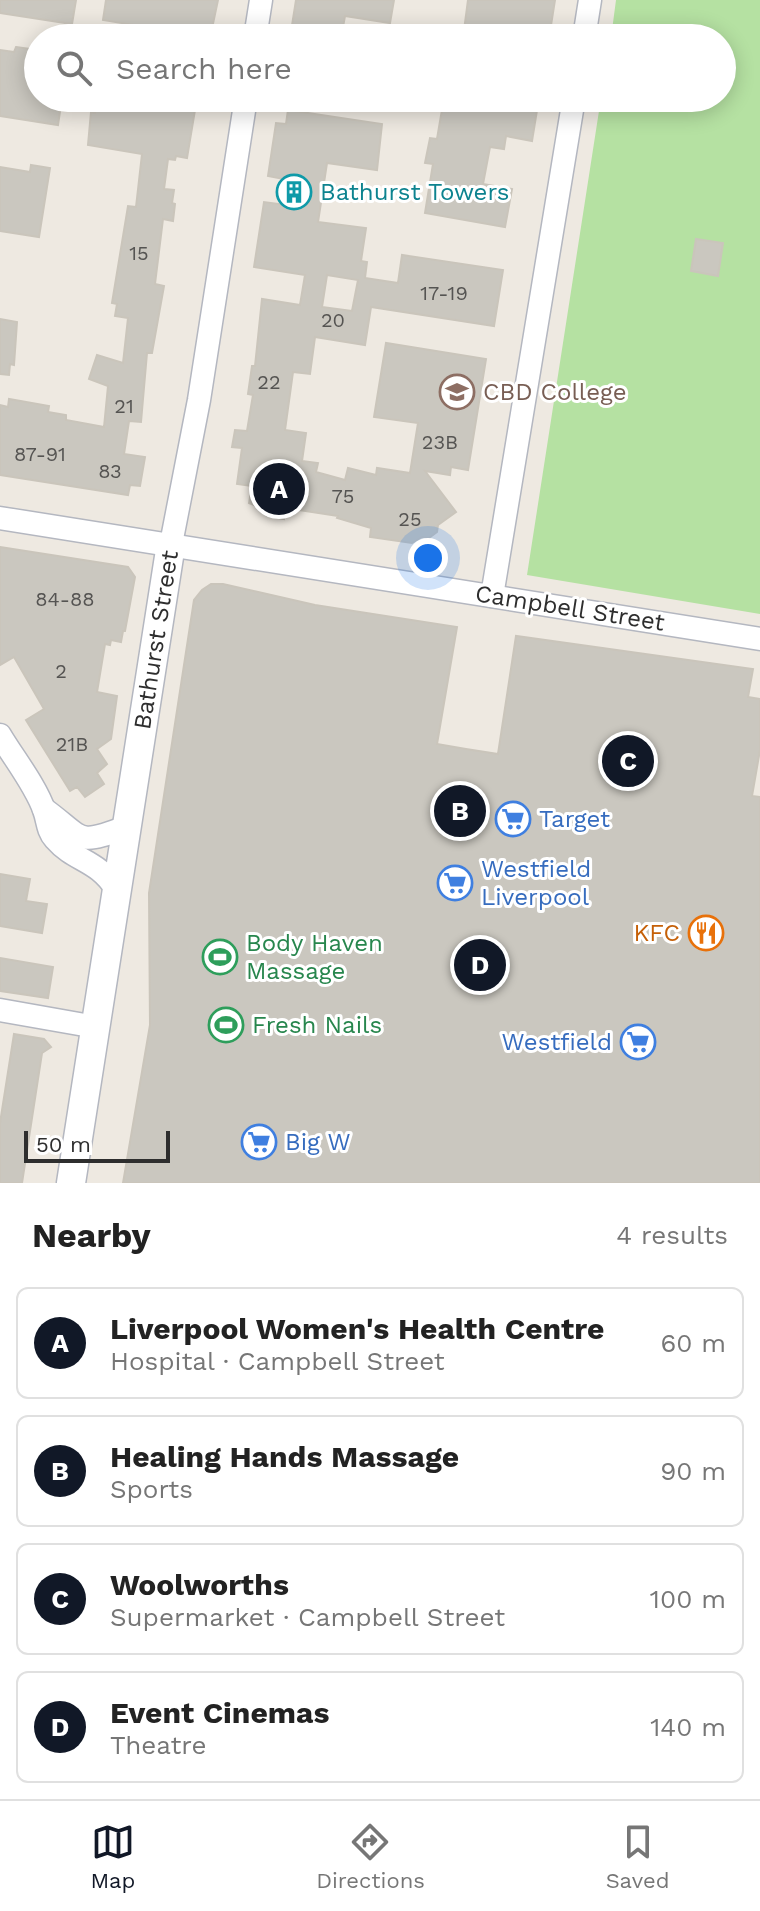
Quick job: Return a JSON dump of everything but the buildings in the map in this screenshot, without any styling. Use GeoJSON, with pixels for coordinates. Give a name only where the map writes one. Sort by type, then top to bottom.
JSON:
{"type":"FeatureCollection","features":[{"type":"Feature","properties":{"kind":"street"},"geometry":{"type":"LineString","coordinates":[[257,24],[261,0]]}},
{"type":"Feature","properties":{"kind":"street"},"geometry":{"type":"LineString","coordinates":[[586,24],[590,0]]}},
{"type":"Feature","properties":{"kind":"street","name":"Bathurst Street"},"geometry":{"type":"LineString","coordinates":[[71,1183],[171,544],[199,400],[244,112]]}},
{"type":"Feature","properties":{"kind":"street"},"geometry":{"type":"LineString","coordinates":[[492,596],[572,112]]}},
{"type":"Feature","properties":{"kind":"street","name":"Campbell Street"},"geometry":{"type":"LineString","coordinates":[[0,518],[760,639]]}},
{"type":"Feature","properties":{"kind":"street"},"geometry":{"type":"LineString","coordinates":[[0,735],[44,809],[49,831],[55,840],[67,851],[102,870],[116,889]]}},
{"type":"Feature","properties":{"kind":"street"},"geometry":{"type":"LineString","coordinates":[[44,809],[76,837],[83,839],[126,827]]}},
{"type":"Feature","properties":{"kind":"street"},"geometry":{"type":"LineString","coordinates":[[0,1010],[96,1027]]}},
{"type":"Feature","properties":{"kind":"green space"},"geometry":{"type":"Polygon","coordinates":[[[616,0],[760,0],[760,614],[527,575],[599,112],[736,112],[736,24],[613,24],[616,0]]]}},
{"type":"Feature","properties":{"kind":"place","name":"Bathurst Towers"},"geometry":{"type":"Point","coordinates":[294,192]}},
{"type":"Feature","properties":{"kind":"place","name":"CBD College"},"geometry":{"type":"Point","coordinates":[457,392]}},
{"type":"Feature","properties":{"kind":"place","name":"Liverpool Women's Health Centre"},"geometry":{"type":"Point","coordinates":[279,489]}},
{"type":"Feature","properties":{"kind":"place","name":"Woolworths"},"geometry":{"type":"Point","coordinates":[628,761]}},
{"type":"Feature","properties":{"kind":"place","name":"Healing Hands Massage"},"geometry":{"type":"Point","coordinates":[460,811]}},
{"type":"Feature","properties":{"kind":"place","name":"Target"},"geometry":{"type":"Point","coordinates":[513,819]}},
{"type":"Feature","properties":{"kind":"place","name":"Westfield Liverpool"},"geometry":{"type":"Point","coordinates":[455,883]}},
{"type":"Feature","properties":{"kind":"place","name":"KFC"},"geometry":{"type":"Point","coordinates":[706,933]}},
{"type":"Feature","properties":{"kind":"place","name":"Body Haven Massage"},"geometry":{"type":"Point","coordinates":[220,957]}},
{"type":"Feature","properties":{"kind":"place","name":"Event Cinemas"},"geometry":{"type":"Point","coordinates":[480,965]}},
{"type":"Feature","properties":{"kind":"place","name":"Fresh Nails"},"geometry":{"type":"Point","coordinates":[226,1025]}},
{"type":"Feature","properties":{"kind":"place","name":"Westfield"},"geometry":{"type":"Point","coordinates":[638,1042]}},
{"type":"Feature","properties":{"kind":"place","name":"Big W"},"geometry":{"type":"Point","coordinates":[259,1142]}}]}
